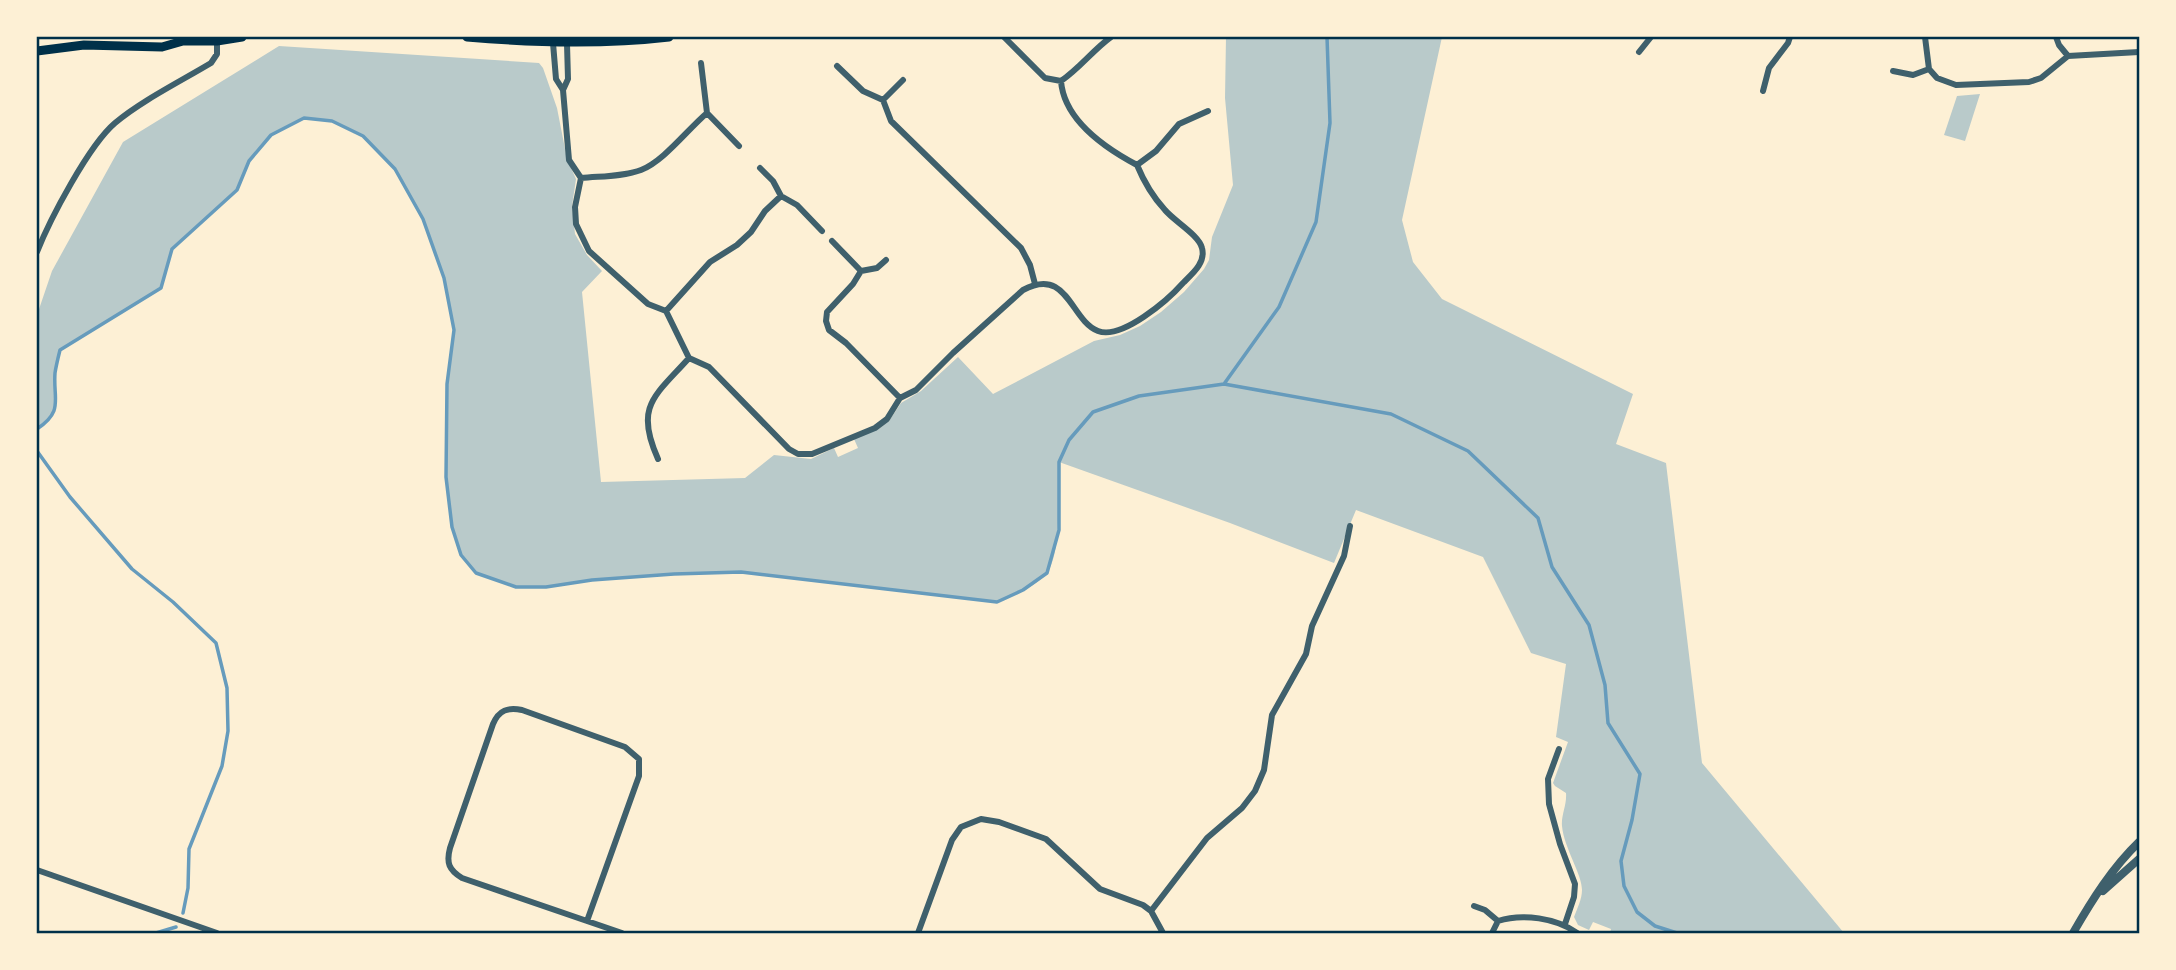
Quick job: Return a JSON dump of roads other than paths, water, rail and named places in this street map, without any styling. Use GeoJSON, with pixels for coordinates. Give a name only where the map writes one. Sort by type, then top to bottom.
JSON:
{"type":"FeatureCollection","features":[{"type":"Feature","properties":{"kind":"main road"},"geometry":{"type":"LineString","coordinates":[[168,37],[183,41],[217,41],[242,37]]}},
{"type":"Feature","properties":{"kind":"main road"},"geometry":{"type":"LineString","coordinates":[[467,37],[567,44],[670,37]]}},
{"type":"Feature","properties":{"kind":"main road"},"geometry":{"type":"LineString","coordinates":[[37,51],[84,46],[162,47],[183,41]]}},
{"type":"Feature","properties":{"kind":"street"},"geometry":{"type":"LineString","coordinates":[[1004,37],[1045,78],[1061,81],[1111,37]]}},
{"type":"Feature","properties":{"kind":"street"},"geometry":{"type":"LineString","coordinates":[[1639,52],[1651,37]]}},
{"type":"Feature","properties":{"kind":"street"},"geometry":{"type":"LineString","coordinates":[[1763,90],[1769,68],[1790,37]]}},
{"type":"Feature","properties":{"kind":"street"},"geometry":{"type":"LineString","coordinates":[[1925,37],[1929,69],[1937,78],[1956,85],[2029,82],[2041,78],[2068,57],[2139,52]]}},
{"type":"Feature","properties":{"kind":"street"},"geometry":{"type":"LineString","coordinates":[[2056,37],[2068,57]]}},
{"type":"Feature","properties":{"kind":"street"},"geometry":{"type":"LineString","coordinates":[[37,252],[85,163],[106,131],[122,117],[211,63],[217,54],[217,41]]}},
{"type":"Feature","properties":{"kind":"street"},"geometry":{"type":"LineString","coordinates":[[553,43],[556,79],[563,90],[569,160],[581,178],[575,216],[589,251],[648,304],[666,311],[689,358],[709,367],[789,449],[798,454],[811,454],[875,428],[887,419],[900,398],[916,390],[1023,290],[1035,284],[1056,288],[1072,302],[1091,327],[1100,332],[1111,333],[1149,314],[1166,301],[1198,268],[1203,258],[1197,239],[1163,209],[1144,182],[1137,165],[1114,153],[1068,108],[1062,94],[1061,81]]}},
{"type":"Feature","properties":{"kind":"street"},"geometry":{"type":"LineString","coordinates":[[563,90],[568,79],[567,44]]}},
{"type":"Feature","properties":{"kind":"street"},"geometry":{"type":"LineString","coordinates":[[701,63],[707,113],[738,145]]}},
{"type":"Feature","properties":{"kind":"street"},"geometry":{"type":"LineString","coordinates":[[837,65],[863,91],[883,100],[891,121],[1021,248],[1030,265],[1035,284]]}},
{"type":"Feature","properties":{"kind":"street"},"geometry":{"type":"LineString","coordinates":[[1893,71],[1913,75],[1929,69]]}},
{"type":"Feature","properties":{"kind":"street"},"geometry":{"type":"LineString","coordinates":[[883,100],[903,80]]}},
{"type":"Feature","properties":{"kind":"street"},"geometry":{"type":"LineString","coordinates":[[1137,165],[1157,151],[1179,124],[1208,111]]}},
{"type":"Feature","properties":{"kind":"street"},"geometry":{"type":"LineString","coordinates":[[581,178],[643,170],[657,161],[707,113]]}},
{"type":"Feature","properties":{"kind":"street"},"geometry":{"type":"LineString","coordinates":[[760,168],[773,181],[780,196],[797,205],[822,231]]}},
{"type":"Feature","properties":{"kind":"street"},"geometry":{"type":"LineString","coordinates":[[666,311],[710,262],[737,246],[751,232],[765,211],[780,196]]}},
{"type":"Feature","properties":{"kind":"street"},"geometry":{"type":"LineString","coordinates":[[832,241],[861,271]]}},
{"type":"Feature","properties":{"kind":"street"},"geometry":{"type":"LineString","coordinates":[[886,260],[877,268],[861,271],[853,284],[827,312],[826,321],[828,330],[846,344],[900,398]]}},
{"type":"Feature","properties":{"kind":"street"},"geometry":{"type":"LineString","coordinates":[[658,459],[651,443],[647,421],[648,408],[689,358]]}},
{"type":"Feature","properties":{"kind":"street"},"geometry":{"type":"LineString","coordinates":[[1151,911],[1207,838],[1242,808],[1255,791],[1264,770],[1272,715],[1306,654],[1312,626],[1343,556],[1350,526]]}},
{"type":"Feature","properties":{"kind":"street"},"geometry":{"type":"LineString","coordinates":[[587,920],[639,776],[639,759],[625,747],[522,710],[505,709],[493,724],[450,848],[451,870],[463,878],[622,933]]}},
{"type":"Feature","properties":{"kind":"street"},"geometry":{"type":"LineString","coordinates":[[1559,749],[1548,779],[1549,804],[1575,884],[1574,897],[1564,924]]}},
{"type":"Feature","properties":{"kind":"street"},"geometry":{"type":"LineString","coordinates":[[918,933],[952,840],[961,827],[981,819],[999,822],[1046,839],[1100,889],[1143,905],[1151,911],[1163,933]]}},
{"type":"Feature","properties":{"kind":"street"},"geometry":{"type":"LineString","coordinates":[[2073,933],[2090,903],[2123,858],[2139,842]]}},
{"type":"Feature","properties":{"kind":"street"},"geometry":{"type":"LineString","coordinates":[[2090,903],[2139,859]]}},
{"type":"Feature","properties":{"kind":"street"},"geometry":{"type":"LineString","coordinates":[[37,870],[217,933]]}},
{"type":"Feature","properties":{"kind":"street"},"geometry":{"type":"LineString","coordinates":[[1474,906],[1485,910],[1498,921]]}},
{"type":"Feature","properties":{"kind":"street"},"geometry":{"type":"LineString","coordinates":[[1492,933],[1498,921],[1513,916],[1564,924],[1577,933]]}},
{"type":"Feature","properties":{"kind":"waterway"},"geometry":{"type":"LineString","coordinates":[[37,429],[54,410],[55,373],[60,350],[161,288],[172,249],[237,190],[249,161],[271,135],[304,118],[332,121],[363,136],[395,169],[423,219],[444,278],[454,330],[447,384],[446,477],[452,527],[461,555],[476,573],[516,587],[546,587],[592,580],[741,572],[997,602],[1023,590],[1047,573],[1059,530],[1059,462],[1069,440],[1093,412],[1139,396],[1224,384],[1279,307],[1316,222],[1330,123],[1327,37]]}},
{"type":"Feature","properties":{"kind":"waterway"},"geometry":{"type":"LineString","coordinates":[[1224,384],[1391,414],[1468,451],[1538,518],[1552,567],[1589,625],[1605,685],[1608,723],[1640,774],[1621,861],[1624,886],[1637,912],[1655,926],[1677,933]]}},
{"type":"Feature","properties":{"kind":"waterway"},"geometry":{"type":"LineString","coordinates":[[37,451],[70,497],[132,569],[173,602],[216,643],[227,688],[228,731],[222,766],[189,849],[188,888],[183,913]]}},
{"type":"Feature","properties":{"kind":"waterway"},"geometry":{"type":"LineString","coordinates":[[156,933],[176,927]]}}]}
